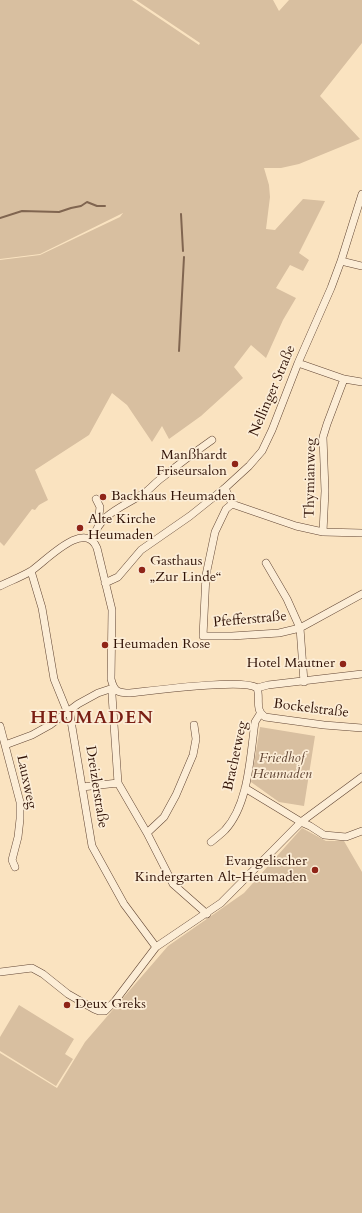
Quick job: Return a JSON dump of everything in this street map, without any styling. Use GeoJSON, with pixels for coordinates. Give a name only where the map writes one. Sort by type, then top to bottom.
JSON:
{"type":"FeatureCollection","features":[{"type":"Feature","properties":{"kind":"street","name":"Nellinger Straße"},"geometry":{"type":"LineString","coordinates":[[105,583],[118,576],[141,550],[190,516],[226,488],[249,466],[262,450],[272,430],[298,362],[331,288],[362,194]]}},
{"type":"Feature","properties":{"kind":"street"},"geometry":{"type":"LineString","coordinates":[[341,261],[362,266]]}},
{"type":"Feature","properties":{"kind":"street"},"geometry":{"type":"LineString","coordinates":[[298,362],[344,379],[362,382]]}},
{"type":"Feature","properties":{"kind":"street","name":"Thymianweg"},"geometry":{"type":"LineString","coordinates":[[323,532],[325,491],[323,437],[344,379]]}},
{"type":"Feature","properties":{"kind":"street"},"geometry":{"type":"LineString","coordinates":[[92,540],[94,530],[98,525],[118,508],[146,492],[163,476],[212,440]]}},
{"type":"Feature","properties":{"kind":"street"},"geometry":{"type":"LineString","coordinates":[[226,488],[232,504],[296,526],[323,532],[362,533]]}},
{"type":"Feature","properties":{"kind":"street"},"geometry":{"type":"LineString","coordinates":[[96,499],[100,507],[98,525]]}},
{"type":"Feature","properties":{"kind":"street","name":"Pfefferstraße"},"geometry":{"type":"LineString","coordinates":[[232,504],[226,509],[215,532],[206,575],[203,636],[279,633],[300,628],[362,594]]}},
{"type":"Feature","properties":{"kind":"street"},"geometry":{"type":"LineString","coordinates":[[0,586],[31,571],[72,540],[92,540],[95,543],[112,610],[110,666],[113,688],[112,695],[118,783],[147,833],[173,884],[207,914]]}},
{"type":"Feature","properties":{"kind":"street"},"geometry":{"type":"LineString","coordinates":[[266,563],[287,599],[300,628],[304,682]]}},
{"type":"Feature","properties":{"kind":"street","name":"Dreizlerstraße"},"geometry":{"type":"LineString","coordinates":[[31,571],[42,608],[54,679],[70,715],[92,846],[124,904],[156,947]]}},
{"type":"Feature","properties":{"kind":"street"},"geometry":{"type":"LineString","coordinates":[[5,745],[32,735],[50,725],[67,711],[98,693],[113,688],[122,693],[216,685],[248,684],[256,688],[268,685],[304,682],[362,674]]}},
{"type":"Feature","properties":{"kind":"street","name":"Bockelstraße"},"geometry":{"type":"LineString","coordinates":[[256,688],[258,691],[260,714],[271,719],[362,728]]}},
{"type":"Feature","properties":{"kind":"street","name":"Brachetweg"},"geometry":{"type":"LineString","coordinates":[[211,842],[226,829],[237,811],[245,788],[255,722],[260,714]]}},
{"type":"Feature","properties":{"kind":"street"},"geometry":{"type":"LineString","coordinates":[[147,833],[164,817],[176,795],[193,755],[196,739],[194,725]]}},
{"type":"Feature","properties":{"kind":"street","name":"Lauxweg"},"geometry":{"type":"LineString","coordinates":[[0,726],[20,802],[18,836],[12,860],[15,868]]}},
{"type":"Feature","properties":{"kind":"street"},"geometry":{"type":"LineString","coordinates":[[0,972],[32,968],[43,974],[68,994],[99,1011],[105,1010],[115,1001],[156,947],[207,914],[237,888],[301,822],[362,777]]}},
{"type":"Feature","properties":{"kind":"street"},"geometry":{"type":"LineString","coordinates":[[82,787],[118,783]]}},
{"type":"Feature","properties":{"kind":"street"},"geometry":{"type":"LineString","coordinates":[[245,788],[324,835],[346,837],[362,831]]}},
{"type":"Feature","properties":{"kind":"green space"},"geometry":{"type":"Polygon","coordinates":[[[0,0],[132,0],[199,45],[200,43],[136,0],[273,0],[279,11],[289,0],[362,0],[362,43],[320,96],[360,139],[299,164],[281,168],[264,168],[269,185],[270,197],[266,229],[275,230],[303,199],[325,201],[299,253],[309,260],[303,271],[290,265],[276,288],[296,298],[283,320],[266,358],[251,345],[234,367],[243,378],[201,416],[169,439],[162,426],[152,442],[127,405],[112,393],[89,435],[35,470],[48,500],[39,505],[35,510],[32,509],[4,546],[0,542],[0,260],[40,255],[120,217],[123,213],[40,254],[0,259],[0,0]]]}},
{"type":"Feature","properties":{"kind":"green space","name":"Friedhof Heumaden"},"geometry":{"type":"Polygon","coordinates":[[[260,727],[315,736],[304,806],[279,802],[251,782],[260,727]]]}},
{"type":"Feature","properties":{"kind":"green space"},"geometry":{"type":"Polygon","coordinates":[[[302,828],[326,841],[344,841],[362,872],[362,1213],[0,1213],[0,1053],[57,1088],[85,1042],[168,946],[244,893],[302,828]]]}},
{"type":"Feature","properties":{"kind":"green space"},"geometry":{"type":"Polygon","coordinates":[[[19,1005],[74,1039],[65,1054],[73,1059],[56,1086],[0,1051],[0,1037],[19,1005]]]}},
{"type":"Feature","properties":{"kind":"waterway"},"geometry":{"type":"LineString","coordinates":[[0,218],[22,211],[59,212],[81,206],[87,202],[97,206],[105,206]]}},
{"type":"Feature","properties":{"kind":"waterway"},"geometry":{"type":"LineString","coordinates":[[181,214],[183,251]]}},
{"type":"Feature","properties":{"kind":"waterway"},"geometry":{"type":"LineString","coordinates":[[179,351],[184,257]]}},
{"type":"Feature","properties":{"kind":"place","name":"Manßhardt Friseursalon"},"geometry":{"type":"Point","coordinates":[235,464]}},
{"type":"Feature","properties":{"kind":"place","name":"Backhaus Heumaden"},"geometry":{"type":"Point","coordinates":[103,497]}},
{"type":"Feature","properties":{"kind":"place","name":"Alte Kirche Heumaden"},"geometry":{"type":"Point","coordinates":[80,528]}},
{"type":"Feature","properties":{"kind":"place","name":"Gasthaus „Zur Linde“"},"geometry":{"type":"Point","coordinates":[142,570]}},
{"type":"Feature","properties":{"kind":"place","name":"Heumaden Rose"},"geometry":{"type":"Point","coordinates":[105,645]}},
{"type":"Feature","properties":{"kind":"place","name":"Hotel Mautner"},"geometry":{"type":"Point","coordinates":[343,664]}},
{"type":"Feature","properties":{"kind":"place","name":"Evangelischer Kindergarten Alt-Heumaden"},"geometry":{"type":"Point","coordinates":[315,870]}},
{"type":"Feature","properties":{"kind":"place","name":"Deux Greks"},"geometry":{"type":"Point","coordinates":[67,1005]}},
{"type":"Feature","properties":{"kind":"district","name":"HEUMADEN"},"geometry":{"type":"Point","coordinates":[92,719]}}]}
